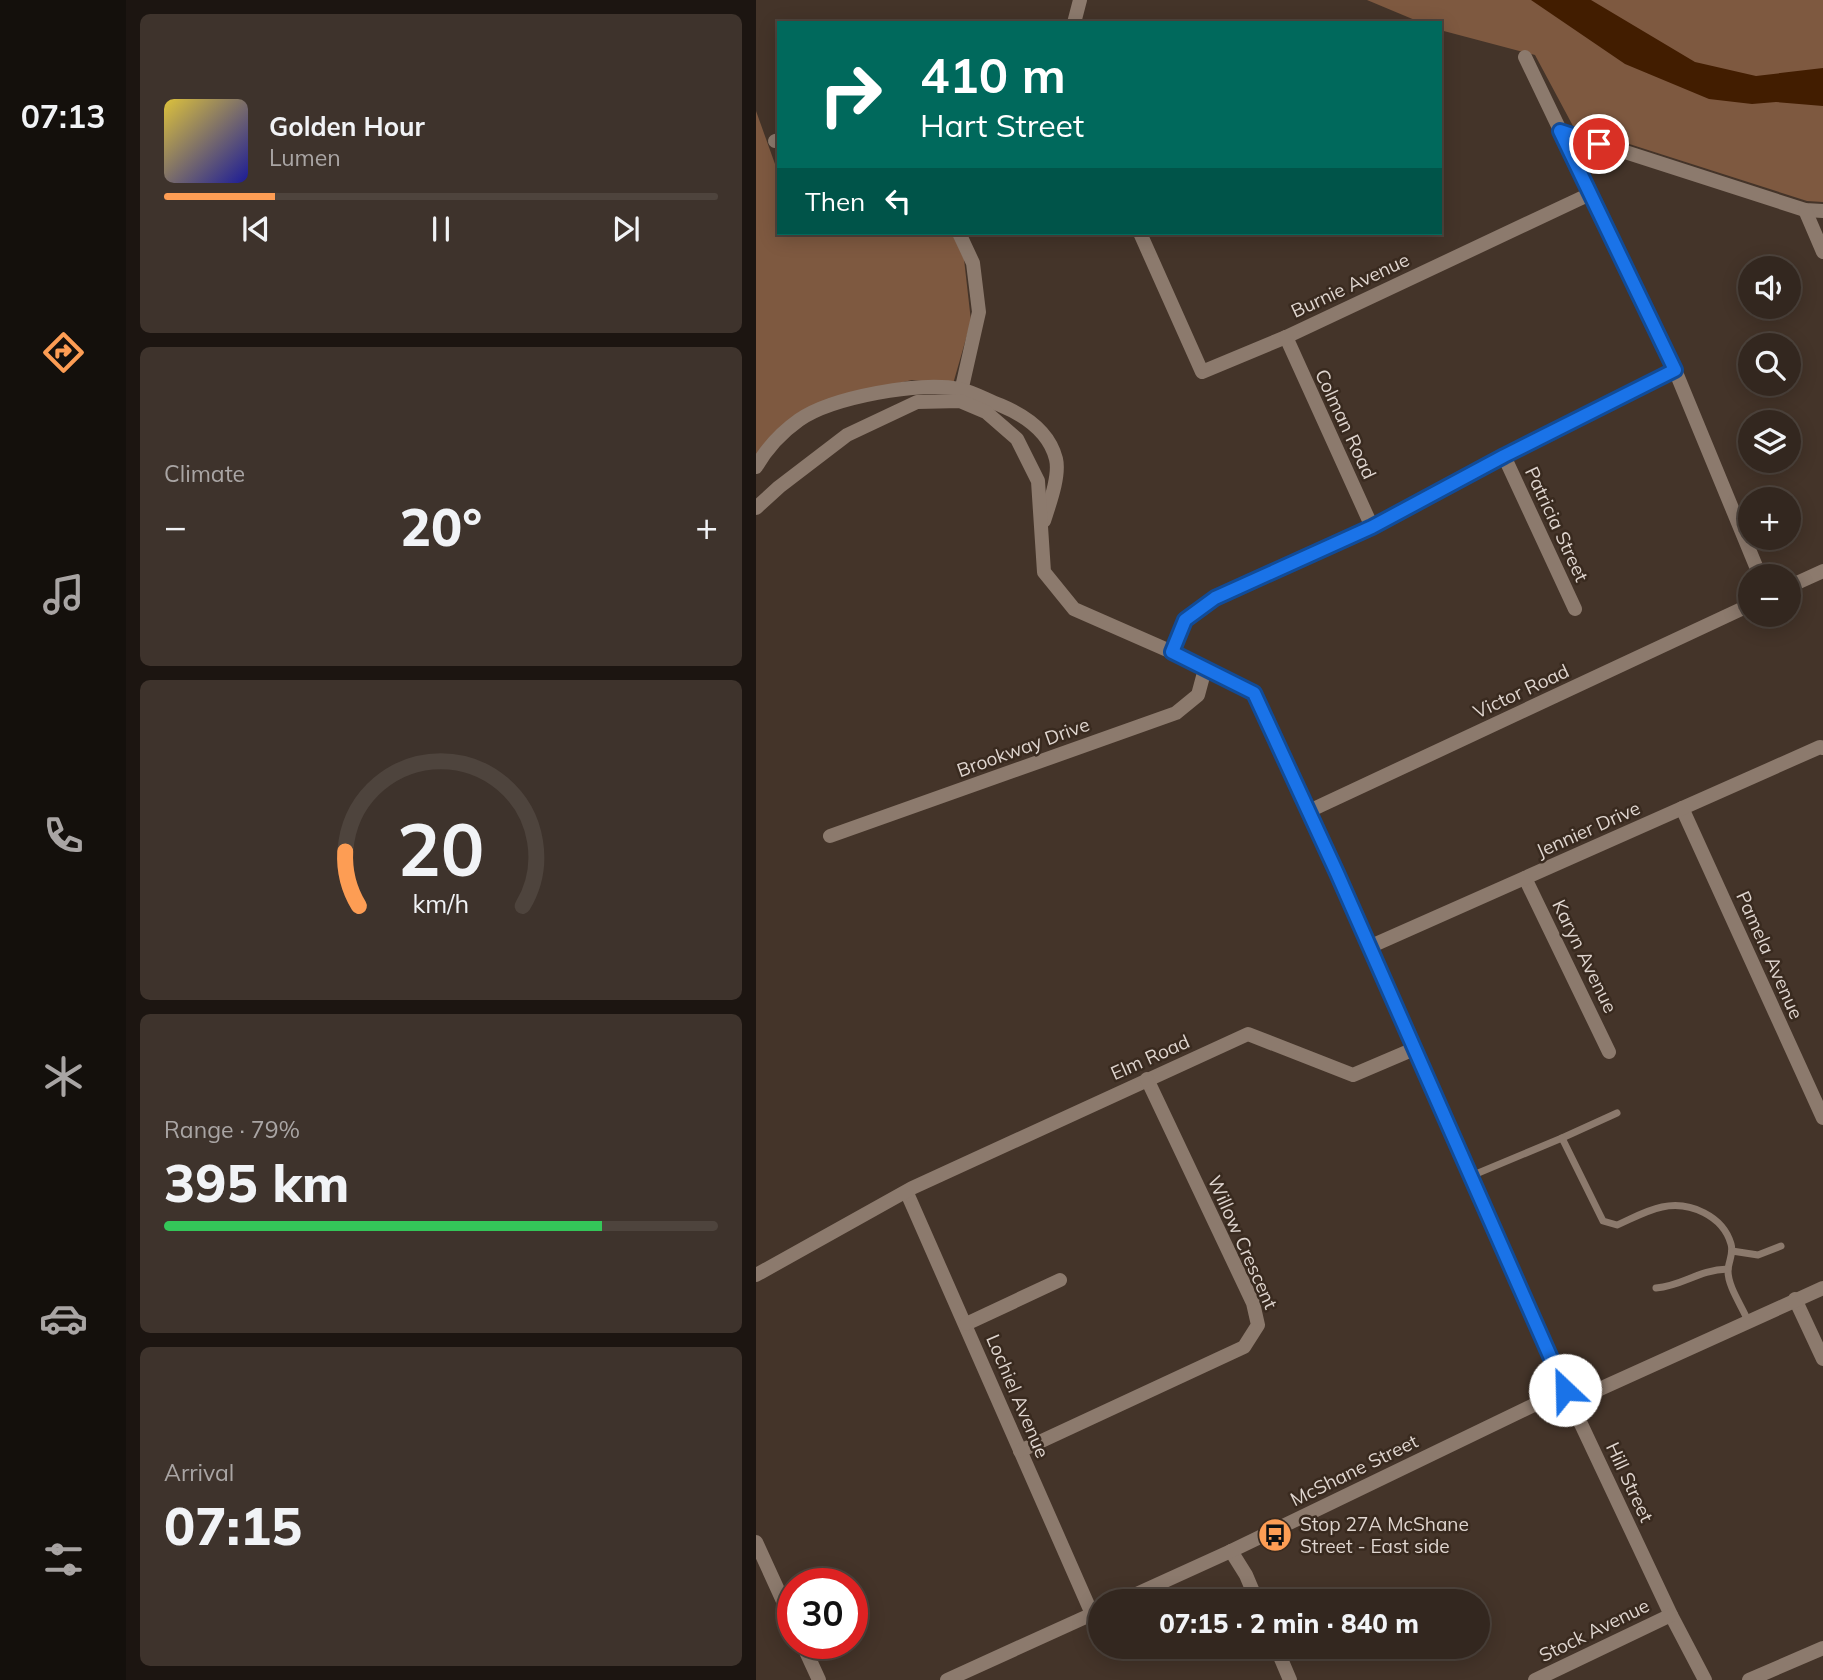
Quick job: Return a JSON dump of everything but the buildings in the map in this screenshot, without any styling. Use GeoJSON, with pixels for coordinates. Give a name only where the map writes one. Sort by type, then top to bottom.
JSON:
{"type":"FeatureCollection","features":[{"type":"Feature","properties":{"kind":"street"},"geometry":{"type":"LineString","coordinates":[[1075,21],[1080,0]]}},
{"type":"Feature","properties":{"kind":"street"},"geometry":{"type":"LineString","coordinates":[[1525,57],[1675,370],[1755,564]]}},
{"type":"Feature","properties":{"kind":"street"},"geometry":{"type":"LineString","coordinates":[[1560,131],[1805,209],[1823,211]]}},
{"type":"Feature","properties":{"kind":"street","name":"Burnie Avenue"},"geometry":{"type":"LineString","coordinates":[[1141,235],[1202,372],[1286,337],[1590,194]]}},
{"type":"Feature","properties":{"kind":"street"},"geometry":{"type":"LineString","coordinates":[[1805,209],[1823,252]]}},
{"type":"Feature","properties":{"kind":"street"},"geometry":{"type":"LineString","coordinates":[[960,235],[973,263],[979,312],[961,396]]}},
{"type":"Feature","properties":{"kind":"street","name":"Colman Road"},"geometry":{"type":"LineString","coordinates":[[1286,337],[1372,527]]}},
{"type":"Feature","properties":{"kind":"street"},"geometry":{"type":"LineString","coordinates":[[1172,652],[1185,620],[1215,598],[1372,527],[1504,456],[1675,370]]}},
{"type":"Feature","properties":{"kind":"street"},"geometry":{"type":"LineString","coordinates":[[756,467],[766,449],[801,419],[840,402],[887,390],[936,386],[1022,415],[1043,434],[1056,459],[1053,492],[1041,529]]}},
{"type":"Feature","properties":{"kind":"street"},"geometry":{"type":"LineString","coordinates":[[756,508],[779,487],[848,435],[918,402],[961,396]]}},
{"type":"Feature","properties":{"kind":"street","name":"Hill Street"},"geometry":{"type":"LineString","coordinates":[[961,396],[986,412],[1017,439],[1038,481],[1044,572],[1074,609],[1172,652],[1254,693],[1337,873],[1568,1396],[1671,1615],[1705,1680]]}},
{"type":"Feature","properties":{"kind":"street","name":"Patricia Street"},"geometry":{"type":"LineString","coordinates":[[1504,456],[1575,608]]}},
{"type":"Feature","properties":{"kind":"street"},"geometry":{"type":"LineString","coordinates":[[1801,581],[1823,571]]}},
{"type":"Feature","properties":{"kind":"street","name":"Victor Road"},"geometry":{"type":"LineString","coordinates":[[1309,811],[1738,611]]}},
{"type":"Feature","properties":{"kind":"street","name":"Brookway Drive"},"geometry":{"type":"LineString","coordinates":[[830,836],[1176,713],[1198,695],[1205,669]]}},
{"type":"Feature","properties":{"kind":"street","name":"Jennier Drive"},"geometry":{"type":"LineString","coordinates":[[1368,947],[1823,748]]}},
{"type":"Feature","properties":{"kind":"street","name":"Pamela Avenue"},"geometry":{"type":"LineString","coordinates":[[1682,808],[1823,1118]]}},
{"type":"Feature","properties":{"kind":"street","name":"Karyn Avenue"},"geometry":{"type":"LineString","coordinates":[[1525,878],[1609,1052]]}},
{"type":"Feature","properties":{"kind":"street","name":"Elm Road"},"geometry":{"type":"LineString","coordinates":[[756,1275],[907,1192],[1248,1034],[1353,1075],[1414,1049]]}},
{"type":"Feature","properties":{"kind":"street","name":"Willow Crescent"},"geometry":{"type":"LineString","coordinates":[[1020,1451],[1244,1348],[1258,1325],[1253,1303],[1147,1079]]}},
{"type":"Feature","properties":{"kind":"street","name":"Lochiel Avenue"},"geometry":{"type":"LineString","coordinates":[[907,1192],[1020,1451],[1088,1593]]}},
{"type":"Feature","properties":{"kind":"street"},"geometry":{"type":"LineString","coordinates":[[966,1324],[1060,1280]]}},
{"type":"Feature","properties":{"kind":"street","name":"McShane Street"},"geometry":{"type":"LineString","coordinates":[[1147,1589],[1568,1396],[1823,1288]]}},
{"type":"Feature","properties":{"kind":"street"},"geometry":{"type":"LineString","coordinates":[[1795,1299],[1823,1359]]}},
{"type":"Feature","properties":{"kind":"street"},"geometry":{"type":"LineString","coordinates":[[756,1542],[777,1588]]}},
{"type":"Feature","properties":{"kind":"street"},"geometry":{"type":"LineString","coordinates":[[1231,1551],[1252,1589]]}},
{"type":"Feature","properties":{"kind":"street","name":"Stock Avenue"},"geometry":{"type":"LineString","coordinates":[[1535,1680],[1671,1615]]}},
{"type":"Feature","properties":{"kind":"street"},"geometry":{"type":"LineString","coordinates":[[947,1680],[1088,1616]]}},
{"type":"Feature","properties":{"kind":"street"},"geometry":{"type":"LineString","coordinates":[[1749,1680],[1823,1648]]}},
{"type":"Feature","properties":{"kind":"street"},"geometry":{"type":"LineString","coordinates":[[809,1659],[819,1680]]}},
{"type":"Feature","properties":{"kind":"street"},"geometry":{"type":"LineString","coordinates":[[1281,1659],[1290,1680]]}},
{"type":"Feature","properties":{"kind":"lane"},"geometry":{"type":"LineString","coordinates":[[1471,1176],[1617,1113]]}},
{"type":"Feature","properties":{"kind":"lane"},"geometry":{"type":"LineString","coordinates":[[1562,1138],[1603,1221],[1617,1225],[1660,1207],[1681,1205],[1716,1219],[1722,1225],[1731,1245],[1729,1280],[1748,1321]]}},
{"type":"Feature","properties":{"kind":"lane"},"geometry":{"type":"LineString","coordinates":[[1732,1251],[1758,1255],[1781,1246]]}},
{"type":"Feature","properties":{"kind":"lane"},"geometry":{"type":"LineString","coordinates":[[1656,1288],[1676,1286],[1711,1269],[1728,1269]]}},
{"type":"Feature","properties":{"kind":"shaded area"},"geometry":{"type":"Polygon","coordinates":[[[1367,0],[1823,0],[1823,202],[1807,201],[1573,126],[1535,55],[1442,31],[1442,21],[1417,21],[1367,0]]]}},
{"type":"Feature","properties":{"kind":"shaded area"},"geometry":{"type":"Polygon","coordinates":[[[1531,0],[1591,0],[1695,62],[1756,76],[1823,68],[1823,106],[1776,102],[1752,104],[1709,99],[1625,64],[1531,0]]]}},
{"type":"Feature","properties":{"kind":"shaded area"},"geometry":{"type":"Polygon","coordinates":[[[756,111],[775,164],[777,163],[777,235],[953,235],[964,259],[971,321],[953,384],[912,380],[846,395],[756,458],[756,111]]]}},
{"type":"Feature","properties":{"kind":"place","name":"Stop 27A McShane Street - East side"},"geometry":{"type":"Point","coordinates":[1275,1535]}},
{"type":"Feature","properties":{"kind":"route"},"geometry":{"type":"LineString","coordinates":[[1565,1390],[1337,873],[1254,693],[1172,652],[1185,620],[1215,598],[1372,527],[1504,456],[1675,370],[1560,131],[1599,144]]}}]}
